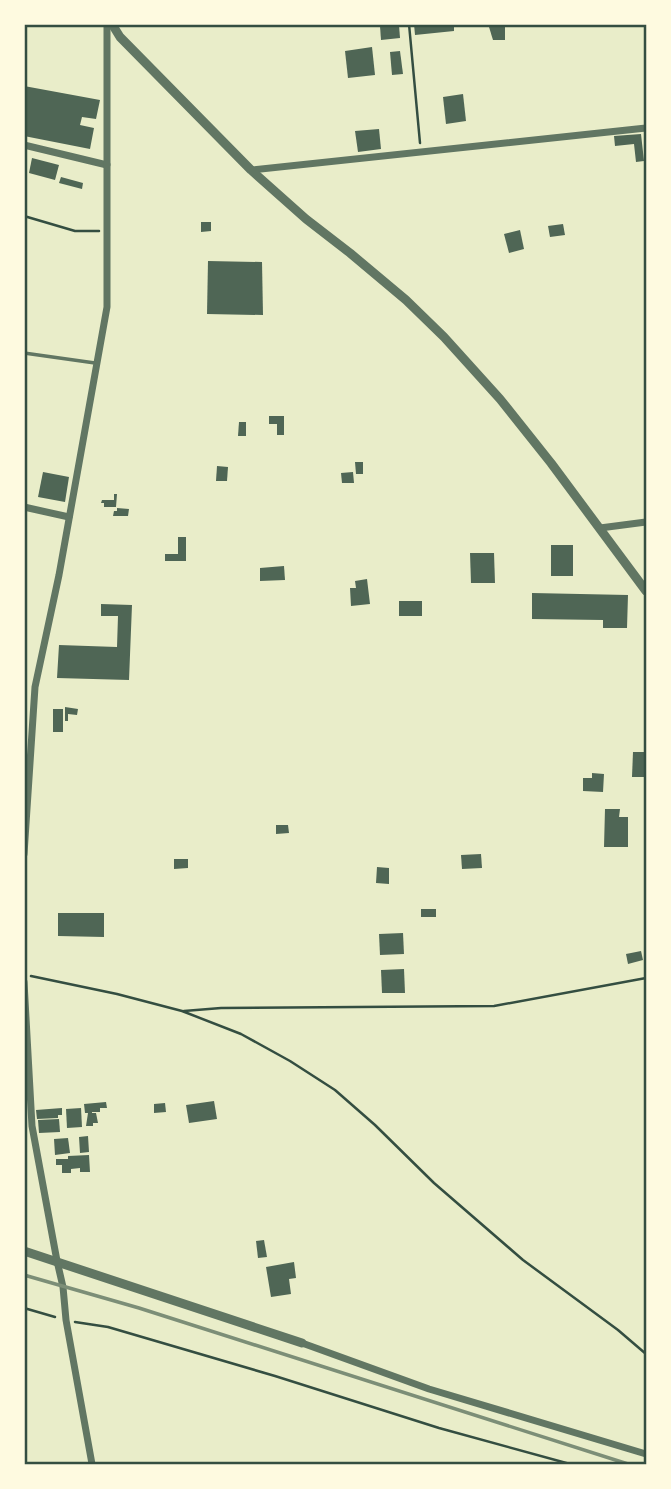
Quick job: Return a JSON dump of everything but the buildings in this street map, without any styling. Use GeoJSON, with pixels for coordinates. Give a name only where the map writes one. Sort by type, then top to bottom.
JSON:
{"type":"FeatureCollection","features":[{"type":"Feature","properties":{"kind":"street"},"geometry":{"type":"LineString","coordinates":[[24,854],[35,687],[59,575],[107,307],[109,24]]}},
{"type":"Feature","properties":{"kind":"street"},"geometry":{"type":"LineString","coordinates":[[109,24],[251,170],[306,219],[406,299],[444,337],[500,400],[646,591]]}},
{"type":"Feature","properties":{"kind":"street"},"geometry":{"type":"LineString","coordinates":[[251,170],[646,128]]}},
{"type":"Feature","properties":{"kind":"street"},"geometry":{"type":"LineString","coordinates":[[24,145],[107,165]]}},
{"type":"Feature","properties":{"kind":"street"},"geometry":{"type":"LineString","coordinates":[[24,508],[69,517]]}},
{"type":"Feature","properties":{"kind":"street"},"geometry":{"type":"LineString","coordinates":[[600,528],[646,522]]}},
{"type":"Feature","properties":{"kind":"street"},"geometry":{"type":"LineString","coordinates":[[24,982],[32,1126],[63,1287],[66,1320],[92,1465]]}},
{"type":"Feature","properties":{"kind":"street"},"geometry":{"type":"LineString","coordinates":[[24,1251],[302,1343],[429,1389],[646,1454]]}},
{"type":"Feature","properties":{"kind":"lane"},"geometry":{"type":"LineString","coordinates":[[24,353],[97,363]]}},
{"type":"Feature","properties":{"kind":"path"},"geometry":{"type":"LineString","coordinates":[[409,24],[421,151]]}},
{"type":"Feature","properties":{"kind":"path"},"geometry":{"type":"LineString","coordinates":[[24,216],[75,231],[107,231]]}},
{"type":"Feature","properties":{"kind":"path"},"geometry":{"type":"LineString","coordinates":[[24,975],[182,1011],[242,1034],[289,1061],[335,1090],[434,1183],[523,1260],[646,1354]]}},
{"type":"Feature","properties":{"kind":"path"},"geometry":{"type":"LineString","coordinates":[[182,1011],[221,1008],[494,1006],[646,978]]}},
{"type":"Feature","properties":{"kind":"path"},"geometry":{"type":"LineString","coordinates":[[24,1308],[66,1320],[108,1326],[439,1428],[570,1465]]}},
{"type":"Feature","properties":{"kind":"railway"},"geometry":{"type":"LineString","coordinates":[[24,1275],[139,1308],[628,1464]]}}]}
